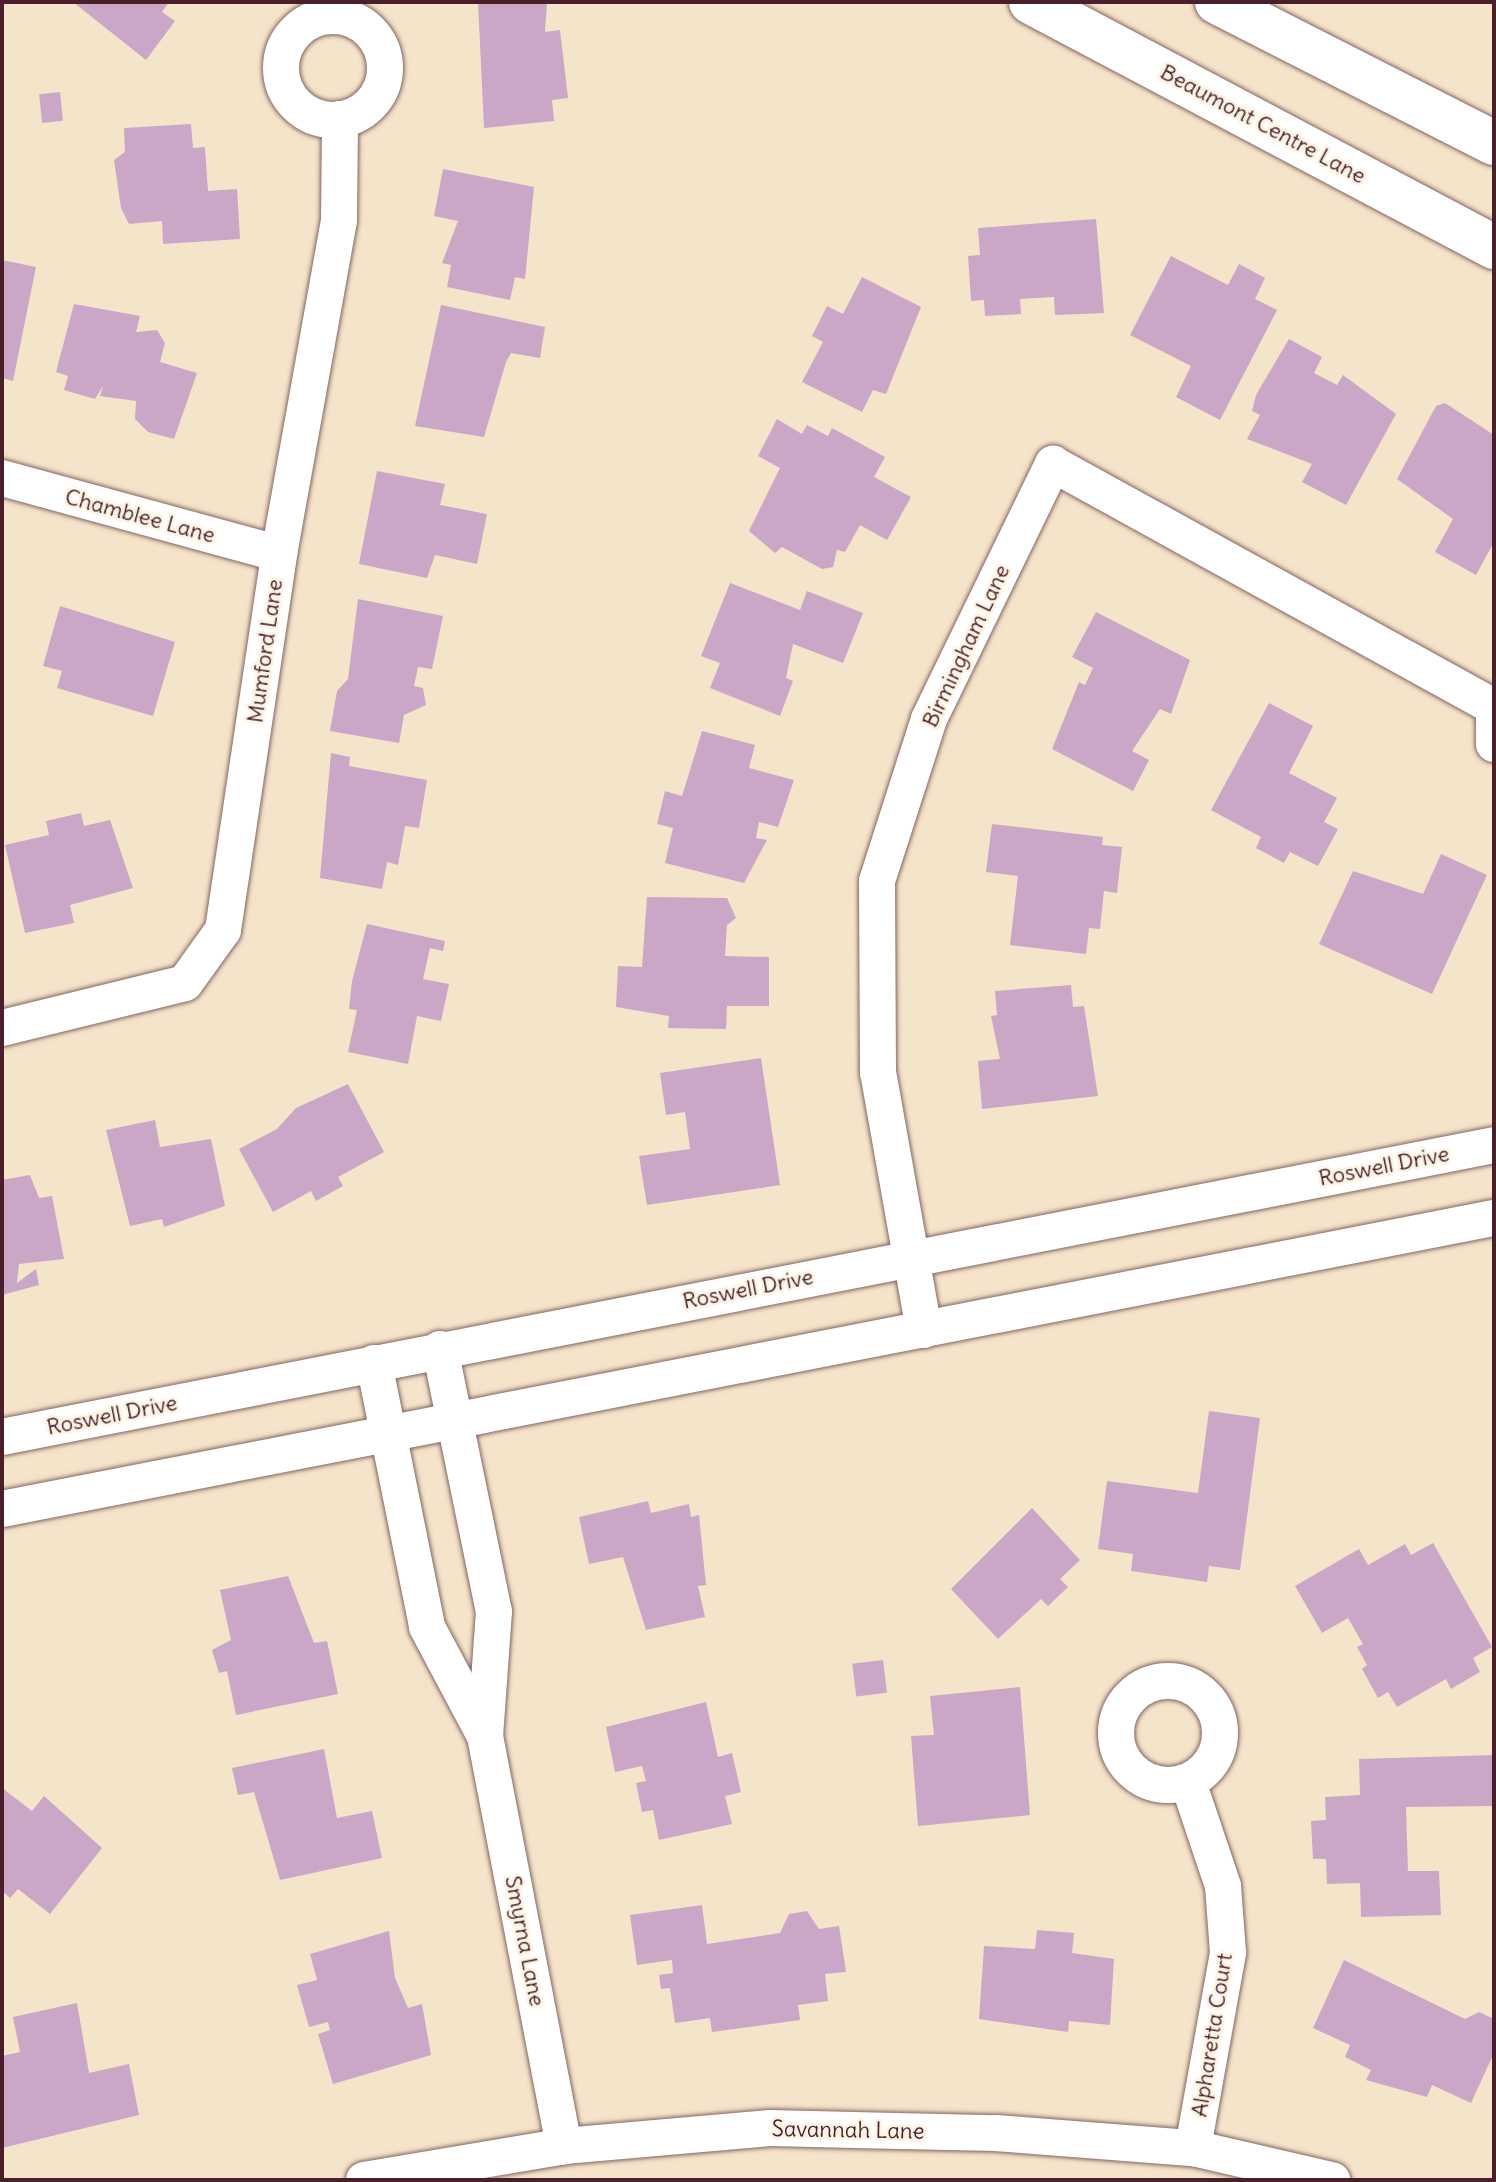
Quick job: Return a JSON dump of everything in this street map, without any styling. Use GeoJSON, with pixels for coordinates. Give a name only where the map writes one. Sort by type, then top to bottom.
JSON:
{"type":"FeatureCollection","features":[{"type":"Feature","properties":{"kind":"street","name":"Beaumont Centre Lane"},"geometry":{"type":"LineString","coordinates":[[1031,2],[1494,247]]}},
{"type":"Feature","properties":{"kind":"street"},"geometry":{"type":"LineString","coordinates":[[1217,2],[1494,143]]}},
{"type":"Feature","properties":{"kind":"street","name":"Mumford Lane"},"geometry":{"type":"LineString","coordinates":[[2,1028],[185,983],[214,952],[223,930],[279,554],[339,220],[340,119]]}},
{"type":"Feature","properties":{"kind":"street","name":"Birmingham Lane"},"geometry":{"type":"LineString","coordinates":[[924,1330],[907,1257],[878,1073],[877,881],[929,719],[1053,464],[1494,708],[1494,744]]}},
{"type":"Feature","properties":{"kind":"street","name":"Chamblee Lane"},"geometry":{"type":"LineString","coordinates":[[2,478],[279,554]]}},
{"type":"Feature","properties":{"kind":"street","name":"Roswell Drive"},"geometry":{"type":"LineString","coordinates":[[2,1437],[907,1257],[1494,1145]]}},
{"type":"Feature","properties":{"kind":"street"},"geometry":{"type":"LineString","coordinates":[[2,1509],[1494,1218]]}},
{"type":"Feature","properties":{"kind":"street","name":"Smyrna Lane"},"geometry":{"type":"LineString","coordinates":[[440,1349],[494,1611],[485,1736],[564,2146]]}},
{"type":"Feature","properties":{"kind":"street","name":"Smyrna Lane"},"geometry":{"type":"LineString","coordinates":[[374,1363],[427,1627],[485,1736]]}},
{"type":"Feature","properties":{"kind":"street","name":"Alpharetta Court"},"geometry":{"type":"LineString","coordinates":[[1188,1782],[1223,1886],[1228,1953],[1193,2148]]}},
{"type":"Feature","properties":{"kind":"street","name":"Savannah Lane"},"geometry":{"type":"LineString","coordinates":[[364,2180],[564,2146],[770,2128],[996,2133],[1193,2148],[1332,2180]]}},
{"type":"Feature","properties":{"kind":"building"},"geometry":{"type":"Polygon","coordinates":[[[73,2],[169,2],[162,12],[175,21],[146,60],[73,2]]]}},
{"type":"Feature","properties":{"kind":"building"},"geometry":{"type":"Polygon","coordinates":[[[478,2],[547,2],[545,32],[560,30],[568,98],[552,100],[554,121],[484,128],[478,2]]]}},
{"type":"Feature","properties":{"kind":"building"},"geometry":{"type":"Polygon","coordinates":[[[60,92],[63,121],[42,123],[39,94],[60,92]]]}},
{"type":"Feature","properties":{"kind":"building"},"geometry":{"type":"Polygon","coordinates":[[[191,124],[193,148],[205,147],[208,191],[237,189],[240,239],[163,244],[162,221],[129,224],[121,208],[114,160],[125,152],[124,128],[191,124]]]}},
{"type":"Feature","properties":{"kind":"building"},"geometry":{"type":"Polygon","coordinates":[[[443,169],[534,187],[525,279],[515,277],[510,300],[447,287],[451,265],[442,263],[458,221],[434,216],[443,169]]]}},
{"type":"Feature","properties":{"kind":"building"},"geometry":{"type":"Polygon","coordinates":[[[1096,219],[1104,313],[1055,315],[1054,297],[1020,299],[1021,314],[985,316],[984,300],[971,301],[968,256],[980,255],[978,228],[1096,219]]]}},
{"type":"Feature","properties":{"kind":"building"},"geometry":{"type":"Polygon","coordinates":[[[1171,256],[1228,285],[1239,264],[1265,278],[1255,299],[1277,310],[1220,420],[1176,397],[1191,366],[1130,335],[1171,256]]]}},
{"type":"Feature","properties":{"kind":"building"},"geometry":{"type":"Polygon","coordinates":[[[2,260],[36,267],[13,381],[2,378],[2,260]]]}},
{"type":"Feature","properties":{"kind":"building"},"geometry":{"type":"Polygon","coordinates":[[[862,277],[921,307],[886,394],[873,390],[862,412],[802,382],[823,342],[812,336],[827,306],[843,314],[862,277]]]}},
{"type":"Feature","properties":{"kind":"building"},"geometry":{"type":"Polygon","coordinates":[[[74,304],[140,316],[136,332],[157,330],[165,343],[160,362],[197,373],[174,439],[148,432],[135,419],[136,401],[100,396],[103,386],[95,399],[64,390],[68,376],[56,372],[74,304]]]}},
{"type":"Feature","properties":{"kind":"building"},"geometry":{"type":"Polygon","coordinates":[[[441,305],[545,327],[540,358],[511,353],[506,362],[484,437],[415,426],[441,305]]]}},
{"type":"Feature","properties":{"kind":"building"},"geometry":{"type":"Polygon","coordinates":[[[1289,339],[1322,357],[1314,373],[1337,385],[1343,375],[1396,414],[1346,505],[1302,482],[1312,464],[1247,439],[1260,415],[1252,411],[1256,395],[1289,339]]]}},
{"type":"Feature","properties":{"kind":"building"},"geometry":{"type":"Polygon","coordinates":[[[1445,403],[1494,435],[1494,542],[1476,575],[1435,552],[1453,519],[1397,479],[1436,406],[1445,403]]]}},
{"type":"Feature","properties":{"kind":"building"},"geometry":{"type":"Polygon","coordinates":[[[777,419],[802,434],[807,425],[828,436],[832,428],[885,457],[874,477],[911,497],[887,540],[860,525],[845,552],[837,550],[833,567],[822,569],[782,547],[775,553],[749,531],[780,468],[758,456],[777,419]]]}},
{"type":"Feature","properties":{"kind":"building"},"geometry":{"type":"Polygon","coordinates":[[[377,471],[445,484],[440,505],[487,514],[477,564],[435,555],[427,578],[359,564],[377,471]]]}},
{"type":"Feature","properties":{"kind":"building"},"geometry":{"type":"Polygon","coordinates":[[[730,583],[800,610],[807,591],[863,613],[843,663],[793,644],[786,678],[793,681],[780,716],[710,688],[720,663],[701,656],[730,583]]]}},
{"type":"Feature","properties":{"kind":"building"},"geometry":{"type":"Polygon","coordinates":[[[358,599],[443,616],[432,669],[418,667],[414,686],[423,688],[426,705],[404,715],[399,743],[330,731],[337,691],[348,679],[358,599]]]}},
{"type":"Feature","properties":{"kind":"building"},"geometry":{"type":"Polygon","coordinates":[[[60,606],[175,642],[153,716],[57,688],[62,671],[43,666],[60,606]]]}},
{"type":"Feature","properties":{"kind":"building"},"geometry":{"type":"Polygon","coordinates":[[[1096,612],[1190,660],[1171,714],[1160,709],[1132,751],[1149,760],[1133,791],[1052,749],[1079,682],[1085,685],[1093,668],[1072,657],[1096,612]]]}},
{"type":"Feature","properties":{"kind":"building"},"geometry":{"type":"Polygon","coordinates":[[[1269,703],[1313,726],[1289,773],[1337,798],[1324,822],[1338,829],[1318,866],[1290,852],[1284,863],[1256,848],[1261,837],[1211,810],[1269,703]]]}},
{"type":"Feature","properties":{"kind":"building"},"geometry":{"type":"Polygon","coordinates":[[[702,731],[755,745],[749,768],[794,780],[778,827],[759,822],[756,838],[767,840],[744,883],[665,863],[673,828],[657,824],[665,791],[682,796],[702,731]]]}},
{"type":"Feature","properties":{"kind":"building"},"geometry":{"type":"Polygon","coordinates":[[[331,753],[350,757],[349,766],[427,780],[419,828],[405,826],[398,865],[387,862],[382,889],[320,878],[331,753]]]}},
{"type":"Feature","properties":{"kind":"building"},"geometry":{"type":"Polygon","coordinates":[[[81,813],[84,826],[110,820],[133,888],[70,905],[74,923],[25,933],[5,845],[49,835],[46,821],[81,813]]]}},
{"type":"Feature","properties":{"kind":"building"},"geometry":{"type":"Polygon","coordinates":[[[992,824],[1103,837],[1102,845],[1122,847],[1117,893],[1104,891],[1100,929],[1089,928],[1086,954],[1010,945],[1018,876],[986,872],[992,824]]]}},
{"type":"Feature","properties":{"kind":"building"},"geometry":{"type":"Polygon","coordinates":[[[1441,854],[1487,875],[1432,994],[1319,944],[1353,871],[1423,894],[1441,854]]]}},
{"type":"Feature","properties":{"kind":"building"},"geometry":{"type":"Polygon","coordinates":[[[647,897],[727,898],[736,918],[727,925],[725,956],[769,957],[769,1006],[727,1006],[726,1029],[668,1028],[669,1016],[616,1007],[618,966],[642,967],[647,897]]]}},
{"type":"Feature","properties":{"kind":"building"},"geometry":{"type":"Polygon","coordinates":[[[367,924],[445,941],[443,951],[430,948],[423,979],[449,984],[441,1021],[417,1016],[408,1064],[348,1052],[357,1010],[349,1009],[352,981],[367,924]]]}},
{"type":"Feature","properties":{"kind":"building"},"geometry":{"type":"Polygon","coordinates":[[[1071,985],[1073,1007],[1084,1006],[1098,1096],[982,1109],[978,1061],[1000,1059],[991,1016],[997,1015],[995,991],[1071,985]]]}},
{"type":"Feature","properties":{"kind":"building"},"geometry":{"type":"Polygon","coordinates":[[[761,1058],[780,1185],[647,1205],[639,1156],[690,1149],[685,1112],[666,1115],[660,1073],[761,1058]]]}},
{"type":"Feature","properties":{"kind":"building"},"geometry":{"type":"Polygon","coordinates":[[[348,1084],[384,1152],[338,1177],[343,1186],[316,1201],[311,1191],[273,1212],[239,1149],[277,1129],[296,1108],[348,1084]]]}},
{"type":"Feature","properties":{"kind":"building"},"geometry":{"type":"Polygon","coordinates":[[[155,1120],[160,1147],[211,1139],[225,1206],[164,1227],[162,1219],[130,1226],[106,1130],[155,1120]]]}},
{"type":"Feature","properties":{"kind":"building"},"geometry":{"type":"Polygon","coordinates":[[[30,1175],[39,1198],[52,1196],[64,1259],[19,1264],[17,1283],[36,1269],[39,1285],[2,1295],[2,1180],[30,1175]]]}},
{"type":"Feature","properties":{"kind":"building"},"geometry":{"type":"Polygon","coordinates":[[[1209,1411],[1260,1418],[1240,1570],[1209,1566],[1207,1582],[1131,1571],[1133,1554],[1098,1549],[1107,1481],[1198,1493],[1209,1411]]]}},
{"type":"Feature","properties":{"kind":"building"},"geometry":{"type":"Polygon","coordinates":[[[648,1501],[651,1513],[689,1504],[691,1517],[699,1515],[706,1585],[698,1586],[705,1617],[646,1630],[623,1557],[589,1564],[579,1517],[648,1501]]]}},
{"type":"Feature","properties":{"kind":"building"},"geometry":{"type":"Polygon","coordinates":[[[1032,1508],[1080,1560],[1060,1579],[1068,1587],[1048,1606],[1041,1599],[998,1639],[951,1589],[1032,1508]]]}},
{"type":"Feature","properties":{"kind":"building"},"geometry":{"type":"Polygon","coordinates":[[[1433,1543],[1492,1647],[1473,1658],[1480,1672],[1451,1689],[1446,1679],[1397,1707],[1388,1692],[1378,1698],[1362,1669],[1367,1665],[1357,1647],[1363,1644],[1348,1618],[1322,1633],[1295,1586],[1359,1549],[1368,1565],[1405,1544],[1411,1555],[1433,1543]]]}},
{"type":"Feature","properties":{"kind":"building"},"geometry":{"type":"Polygon","coordinates":[[[288,1576],[314,1643],[327,1641],[338,1694],[236,1715],[227,1671],[219,1673],[212,1650],[231,1640],[220,1590],[288,1576]]]}},
{"type":"Feature","properties":{"kind":"building"},"geometry":{"type":"Polygon","coordinates":[[[883,1660],[887,1693],[856,1697],[852,1664],[883,1660]]]}},
{"type":"Feature","properties":{"kind":"building"},"geometry":{"type":"Polygon","coordinates":[[[1020,1687],[1030,1815],[918,1826],[911,1736],[934,1735],[930,1696],[1020,1687]]]}},
{"type":"Feature","properties":{"kind":"building"},"geometry":{"type":"Polygon","coordinates":[[[706,1702],[718,1757],[732,1753],[741,1792],[725,1796],[732,1824],[659,1840],[653,1810],[642,1812],[636,1783],[646,1781],[642,1766],[615,1772],[606,1727],[706,1702]]]}},
{"type":"Feature","properties":{"kind":"building"},"geometry":{"type":"Polygon","coordinates":[[[324,1749],[337,1818],[372,1811],[382,1858],[280,1880],[254,1792],[238,1795],[232,1768],[324,1749]]]}},
{"type":"Feature","properties":{"kind":"building"},"geometry":{"type":"Polygon","coordinates":[[[1494,1755],[1494,1806],[1406,1807],[1408,1871],[1439,1871],[1441,1915],[1361,1917],[1360,1883],[1327,1884],[1326,1859],[1313,1859],[1311,1821],[1326,1820],[1325,1797],[1360,1795],[1359,1759],[1494,1755]]]}},
{"type":"Feature","properties":{"kind":"building"},"geometry":{"type":"Polygon","coordinates":[[[2,1788],[32,1811],[44,1796],[102,1848],[50,1914],[18,1889],[10,1898],[2,1891],[2,1788]]]}},
{"type":"Feature","properties":{"kind":"building"},"geometry":{"type":"Polygon","coordinates":[[[702,1905],[707,1944],[780,1933],[789,1914],[807,1911],[819,1929],[839,1926],[846,1972],[825,1974],[828,2001],[798,2005],[800,2020],[712,2032],[710,2018],[675,2023],[670,1988],[661,1989],[659,1975],[673,1973],[672,1960],[637,1965],[630,1915],[702,1905]]]}},
{"type":"Feature","properties":{"kind":"building"},"geometry":{"type":"Polygon","coordinates":[[[1037,1930],[1074,1933],[1072,1953],[1114,1959],[1110,2025],[1069,2021],[1068,2032],[979,2019],[984,1946],[1035,1949],[1037,1930]]]}},
{"type":"Feature","properties":{"kind":"building"},"geometry":{"type":"Polygon","coordinates":[[[389,1931],[395,1978],[408,2008],[422,2004],[431,2055],[333,2084],[318,2034],[330,2030],[328,2022],[309,2027],[297,1985],[317,1980],[310,1954],[389,1931]]]}},
{"type":"Feature","properties":{"kind":"building"},"geometry":{"type":"Polygon","coordinates":[[[1344,1960],[1465,2019],[1479,2012],[1494,2019],[1494,2053],[1471,2103],[1432,2085],[1427,2097],[1366,2080],[1371,2070],[1345,2057],[1350,2045],[1313,2028],[1344,1960]]]}},
{"type":"Feature","properties":{"kind":"building"},"geometry":{"type":"Polygon","coordinates":[[[77,2003],[89,2073],[129,2064],[139,2115],[2,2148],[2,2056],[20,2052],[13,2017],[77,2003]]]}}]}
